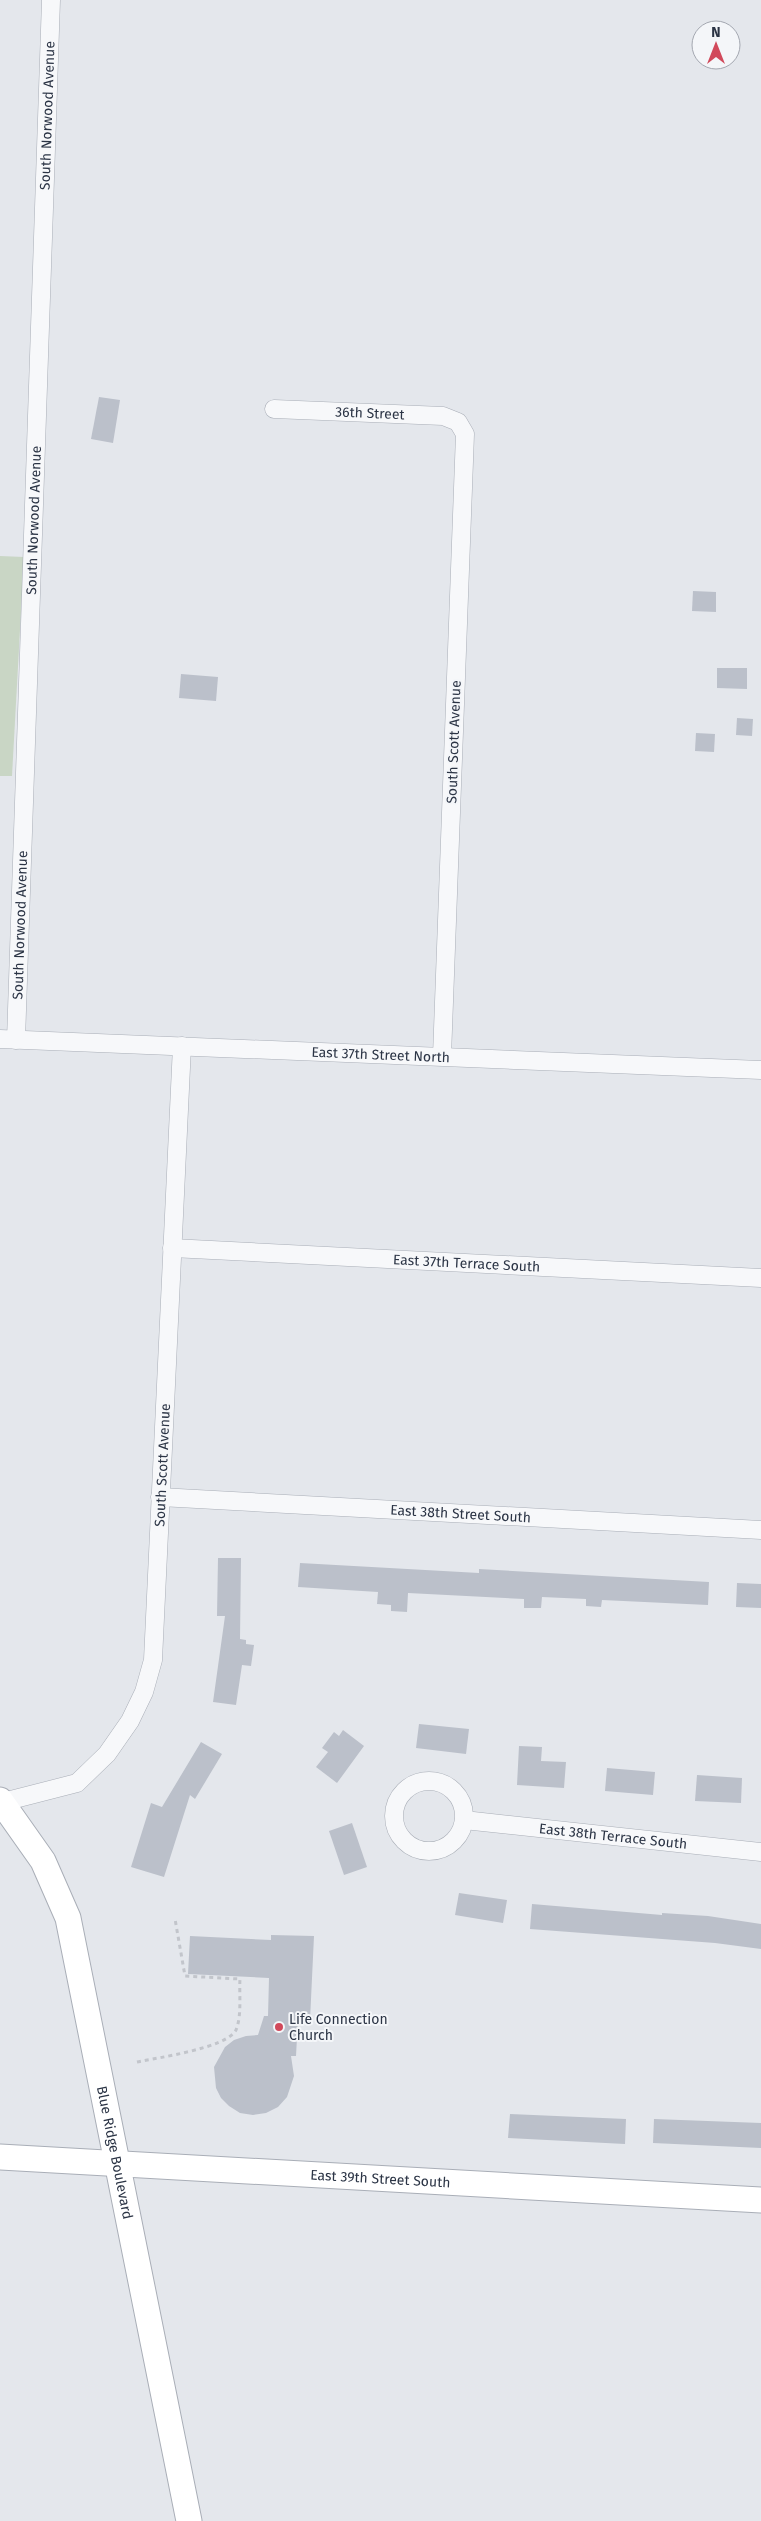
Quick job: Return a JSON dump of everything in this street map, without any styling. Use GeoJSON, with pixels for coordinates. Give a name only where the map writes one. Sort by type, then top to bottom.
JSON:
{"type":"FeatureCollection","features":[{"type":"Feature","properties":{"kind":"main road","name":"Blue Ridge Boulevard"},"geometry":{"type":"LineString","coordinates":[[1,1801],[43,1861],[68,1918],[189,2521]]}},
{"type":"Feature","properties":{"kind":"main road","name":"East 39th Street South"},"geometry":{"type":"LineString","coordinates":[[0,2157],[761,2200]]}},
{"type":"Feature","properties":{"kind":"street","name":"South Norwood Avenue"},"geometry":{"type":"LineString","coordinates":[[8,1040],[51,0]]}},
{"type":"Feature","properties":{"kind":"street","name":"36th Street"},"geometry":{"type":"LineString","coordinates":[[274,409],[443,416],[458,422],[462,429]]}},
{"type":"Feature","properties":{"kind":"street","name":"South Scott Avenue"},"geometry":{"type":"LineString","coordinates":[[442,1056],[465,434],[462,429]]}},
{"type":"Feature","properties":{"kind":"street","name":"East 37th Street North"},"geometry":{"type":"LineString","coordinates":[[8,1040],[761,1070]]}},
{"type":"Feature","properties":{"kind":"street","name":"South Scott Avenue"},"geometry":{"type":"LineString","coordinates":[[1,1801],[77,1783],[108,1754],[130,1721],[144,1692],[153,1660],[182,1046]]}},
{"type":"Feature","properties":{"kind":"street","name":"East 37th Terrace South"},"geometry":{"type":"LineString","coordinates":[[172,1248],[761,1278]]}},
{"type":"Feature","properties":{"kind":"street","name":"East 38th Street South"},"geometry":{"type":"LineString","coordinates":[[160,1497],[761,1530]]}},
{"type":"Feature","properties":{"kind":"street","name":"East 38th Terrace South"},"geometry":{"type":"LineString","coordinates":[[464,1820],[761,1852]]}},
{"type":"Feature","properties":{"kind":"path"},"geometry":{"type":"LineString","coordinates":[[137,2062],[191,2051],[221,2041],[234,2034],[237,2024],[240,1979],[185,1976],[175,1919]]}},
{"type":"Feature","properties":{"kind":"green space"},"geometry":{"type":"Polygon","coordinates":[[[0,556],[24,557],[12,776],[0,776],[0,556]]]}},
{"type":"Feature","properties":{"kind":"building"},"geometry":{"type":"Polygon","coordinates":[[[99,397],[120,400],[113,443],[91,439],[99,397]]]}},
{"type":"Feature","properties":{"kind":"building"},"geometry":{"type":"Polygon","coordinates":[[[693,591],[716,592],[716,612],[692,611],[693,591]]]}},
{"type":"Feature","properties":{"kind":"building"},"geometry":{"type":"Polygon","coordinates":[[[717,668],[747,668],[747,689],[717,688],[717,668]]]}},
{"type":"Feature","properties":{"kind":"building"},"geometry":{"type":"Polygon","coordinates":[[[181,674],[218,677],[216,701],[179,698],[181,674]]]}},
{"type":"Feature","properties":{"kind":"building"},"geometry":{"type":"Polygon","coordinates":[[[737,718],[753,719],[752,736],[736,735],[737,718]]]}},
{"type":"Feature","properties":{"kind":"building"},"geometry":{"type":"Polygon","coordinates":[[[696,733],[715,734],[714,752],[695,751],[696,733]]]}},
{"type":"Feature","properties":{"kind":"building"},"geometry":{"type":"Polygon","coordinates":[[[218,1558],[241,1558],[240,1639],[246,1640],[246,1644],[254,1645],[251,1666],[242,1665],[236,1705],[213,1702],[225,1616],[217,1616],[218,1558]]]}},
{"type":"Feature","properties":{"kind":"building"},"geometry":{"type":"Polygon","coordinates":[[[300,1563],[479,1573],[479,1569],[709,1582],[708,1605],[602,1600],[601,1607],[586,1606],[586,1599],[542,1597],[541,1608],[524,1608],[524,1599],[408,1593],[407,1612],[391,1611],[391,1605],[377,1604],[378,1592],[298,1587],[300,1563]]]}},
{"type":"Feature","properties":{"kind":"building"},"geometry":{"type":"Polygon","coordinates":[[[737,1583],[761,1584],[761,1608],[736,1607],[737,1583]]]}},
{"type":"Feature","properties":{"kind":"building"},"geometry":{"type":"Polygon","coordinates":[[[419,1724],[469,1729],[466,1754],[416,1748],[419,1724]]]}},
{"type":"Feature","properties":{"kind":"building"},"geometry":{"type":"Polygon","coordinates":[[[343,1730],[364,1746],[337,1783],[316,1767],[328,1752],[322,1748],[334,1732],[339,1736],[343,1730]]]}},
{"type":"Feature","properties":{"kind":"building"},"geometry":{"type":"Polygon","coordinates":[[[201,1742],[222,1754],[195,1799],[190,1795],[164,1877],[131,1867],[151,1803],[162,1807],[201,1742]]]}},
{"type":"Feature","properties":{"kind":"building"},"geometry":{"type":"Polygon","coordinates":[[[519,1746],[542,1747],[541,1761],[566,1762],[564,1788],[517,1785],[519,1746]]]}},
{"type":"Feature","properties":{"kind":"building"},"geometry":{"type":"Polygon","coordinates":[[[607,1768],[655,1772],[653,1795],[605,1791],[607,1768]]]}},
{"type":"Feature","properties":{"kind":"building"},"geometry":{"type":"Polygon","coordinates":[[[697,1775],[742,1778],[741,1803],[695,1801],[697,1775]]]}},
{"type":"Feature","properties":{"kind":"building"},"geometry":{"type":"Polygon","coordinates":[[[352,1823],[367,1867],[344,1875],[329,1831],[352,1823]]]}},
{"type":"Feature","properties":{"kind":"building"},"geometry":{"type":"Polygon","coordinates":[[[459,1893],[507,1900],[503,1923],[455,1915],[459,1893]]]}},
{"type":"Feature","properties":{"kind":"building"},"geometry":{"type":"Polygon","coordinates":[[[532,1904],[662,1915],[662,1913],[708,1916],[761,1924],[761,1949],[715,1943],[530,1929],[532,1904]]]}},
{"type":"Feature","properties":{"kind":"building","name":"Life Connection Church"},"geometry":{"type":"Polygon","coordinates":[[[271,1935],[314,1936],[310,2020],[298,2019],[296,2056],[291,2056],[294,2076],[287,2097],[278,2107],[266,2113],[253,2115],[240,2113],[221,2098],[216,2088],[214,2067],[225,2047],[234,2040],[258,2035],[264,2016],[268,2016],[269,1978],[188,1974],[190,1936],[271,1940],[271,1935]]]}},
{"type":"Feature","properties":{"kind":"building"},"geometry":{"type":"Polygon","coordinates":[[[510,2114],[626,2119],[625,2144],[508,2138],[510,2114]]]}},
{"type":"Feature","properties":{"kind":"building"},"geometry":{"type":"Polygon","coordinates":[[[654,2119],[761,2123],[761,2148],[653,2143],[654,2119]]]}},
{"type":"Feature","properties":{"kind":"place","name":"Life Connection Church"},"geometry":{"type":"Point","coordinates":[279,2027]}}]}
